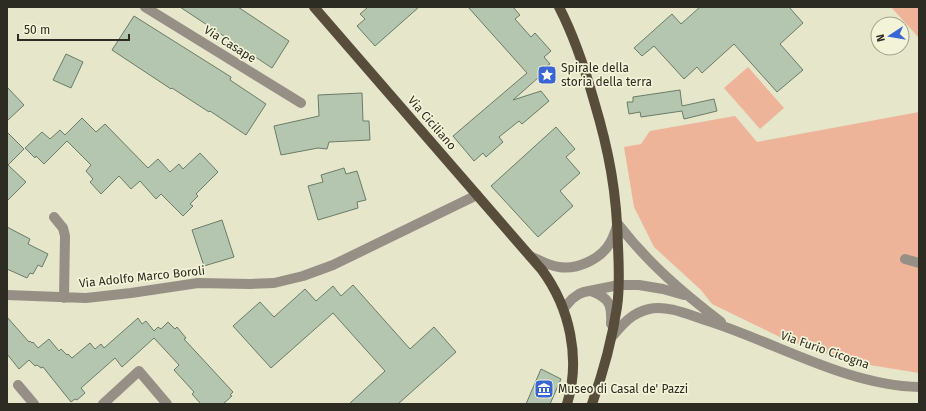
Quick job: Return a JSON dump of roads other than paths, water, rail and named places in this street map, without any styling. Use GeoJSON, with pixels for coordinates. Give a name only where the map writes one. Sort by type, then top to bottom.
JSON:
{"type":"FeatureCollection","features":[{"type":"Feature","properties":{"kind":"main road","name":"Via Ciciliano"},"geometry":{"type":"LineString","coordinates":[[314,7],[530,256],[551,283],[564,308],[569,327],[573,356],[571,390],[567,404]]}},
{"type":"Feature","properties":{"kind":"main road"},"geometry":{"type":"LineString","coordinates":[[559,7],[577,49],[602,127],[613,180],[618,224],[619,285],[617,307],[611,338],[592,404]]}},
{"type":"Feature","properties":{"kind":"street","name":"Via Casape"},"geometry":{"type":"LineString","coordinates":[[146,7],[301,103]]}},
{"type":"Feature","properties":{"kind":"street","name":"Via Adolfo Marco Boroli"},"geometry":{"type":"LineString","coordinates":[[7,295],[86,298],[120,295],[198,283],[266,283],[296,278],[333,265],[477,195]]}},
{"type":"Feature","properties":{"kind":"street"},"geometry":{"type":"LineString","coordinates":[[54,217],[63,228],[65,236],[64,298]]}},
{"type":"Feature","properties":{"kind":"street"},"geometry":{"type":"LineString","coordinates":[[530,256],[559,267],[569,268],[579,266],[592,260],[607,248],[613,238],[618,224]]}},
{"type":"Feature","properties":{"kind":"street","name":"Via Furio Cicogna"},"geometry":{"type":"LineString","coordinates":[[618,224],[646,258],[688,296],[725,326]]}},
{"type":"Feature","properties":{"kind":"street"},"geometry":{"type":"LineString","coordinates":[[906,259],[919,263]]}},
{"type":"Feature","properties":{"kind":"street","name":"Via Furio Cicogna"},"geometry":{"type":"LineString","coordinates":[[564,308],[575,296],[584,292],[619,285],[635,285],[663,289],[688,296]]}},
{"type":"Feature","properties":{"kind":"street"},"geometry":{"type":"LineString","coordinates":[[591,291],[605,297],[610,304],[612,316],[611,338]]}},
{"type":"Feature","properties":{"kind":"street","name":"Via Furio Cicogna"},"geometry":{"type":"LineString","coordinates":[[611,338],[627,320],[637,313],[651,309],[673,310],[725,326],[839,371],[890,384],[919,387]]}},
{"type":"Feature","properties":{"kind":"street"},"geometry":{"type":"LineString","coordinates":[[103,404],[139,371],[167,404]]}},
{"type":"Feature","properties":{"kind":"street"},"geometry":{"type":"LineString","coordinates":[[18,385],[34,404]]}},
{"type":"Feature","properties":{"kind":"place","name":"Spirale della storia della terra"},"geometry":{"type":"Point","coordinates":[547,75]}},
{"type":"Feature","properties":{"kind":"place","name":"Museo di Casal de' Pazzi"},"geometry":{"type":"Point","coordinates":[544,389]}}]}
